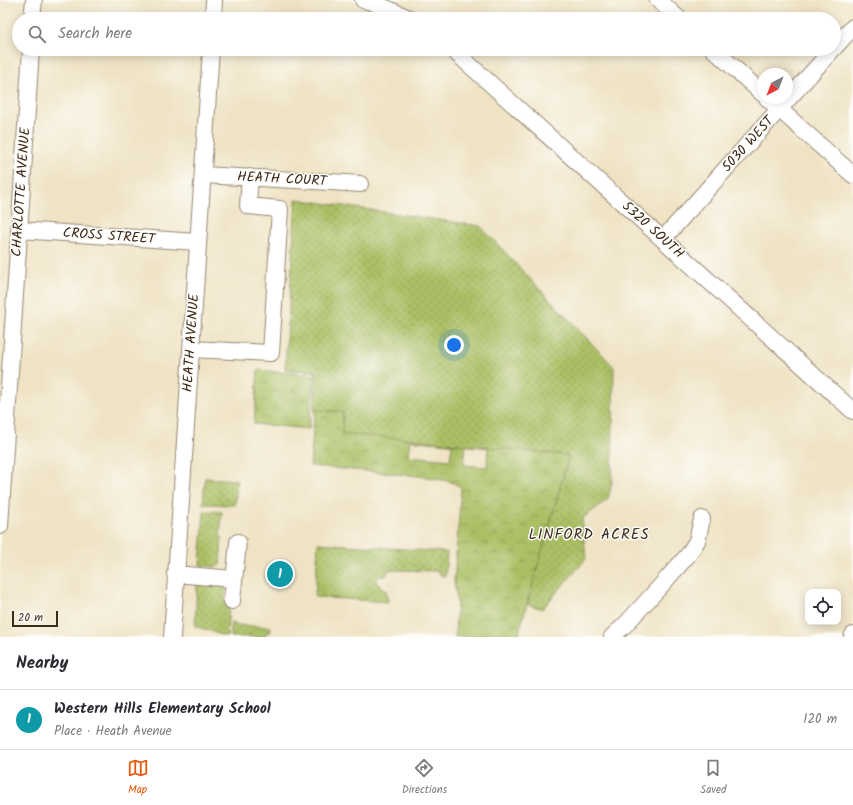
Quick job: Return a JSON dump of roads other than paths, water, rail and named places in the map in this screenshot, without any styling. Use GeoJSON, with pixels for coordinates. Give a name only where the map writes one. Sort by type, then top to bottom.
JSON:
{"type":"FeatureCollection","features":[{"type":"Feature","properties":{"kind":"street"},"geometry":{"type":"LineString","coordinates":[[33,12],[34,0]]}},
{"type":"Feature","properties":{"kind":"street"},"geometry":{"type":"LineString","coordinates":[[213,12],[214,0]]}},
{"type":"Feature","properties":{"kind":"street"},"geometry":{"type":"LineString","coordinates":[[363,0],[372,2],[396,12]]}},
{"type":"Feature","properties":{"kind":"street"},"geometry":{"type":"LineString","coordinates":[[658,0],[671,12]]}},
{"type":"Feature","properties":{"kind":"street","name":"5030 WEST"},"geometry":{"type":"LineString","coordinates":[[841,40],[853,27]]}},
{"type":"Feature","properties":{"kind":"street","name":"CHARLOTTE AVENUE"},"geometry":{"type":"LineString","coordinates":[[0,526],[30,56]]}},
{"type":"Feature","properties":{"kind":"street","name":"HEATH AVENUE"},"geometry":{"type":"LineString","coordinates":[[172,637],[211,56]]}},
{"type":"Feature","properties":{"kind":"street","name":"5320 SOUTH"},"geometry":{"type":"LineString","coordinates":[[460,56],[853,411]]}},
{"type":"Feature","properties":{"kind":"street"},"geometry":{"type":"LineString","coordinates":[[721,56],[757,89]]}},
{"type":"Feature","properties":{"kind":"street","name":"5030 WEST"},"geometry":{"type":"LineString","coordinates":[[663,239],[827,56]]}},
{"type":"Feature","properties":{"kind":"street"},"geometry":{"type":"LineString","coordinates":[[774,104],[853,175]]}},
{"type":"Feature","properties":{"kind":"street","name":"HEATH COURT"},"geometry":{"type":"LineString","coordinates":[[203,175],[360,184]]}},
{"type":"Feature","properties":{"kind":"street"},"geometry":{"type":"LineString","coordinates":[[191,349],[271,353],[280,209],[248,206],[250,178]]}},
{"type":"Feature","properties":{"kind":"street","name":"CROSS STREET"},"geometry":{"type":"LineString","coordinates":[[19,230],[198,242]]}},
{"type":"Feature","properties":{"kind":"street"},"geometry":{"type":"LineString","coordinates":[[612,637],[624,626],[688,555],[697,542],[702,519]]}},
{"type":"Feature","properties":{"kind":"street"},"geometry":{"type":"LineString","coordinates":[[232,601],[238,542]]}},
{"type":"Feature","properties":{"kind":"street"},"geometry":{"type":"LineString","coordinates":[[175,574],[234,579]]}},
{"type":"Feature","properties":{"kind":"place","name":"Western Hills Elementary School"},"geometry":{"type":"Point","coordinates":[280,574]}},
{"type":"Feature","properties":{"kind":"district","name":"LINFORD ACRES"},"geometry":{"type":"Point","coordinates":[589,535]}}]}
